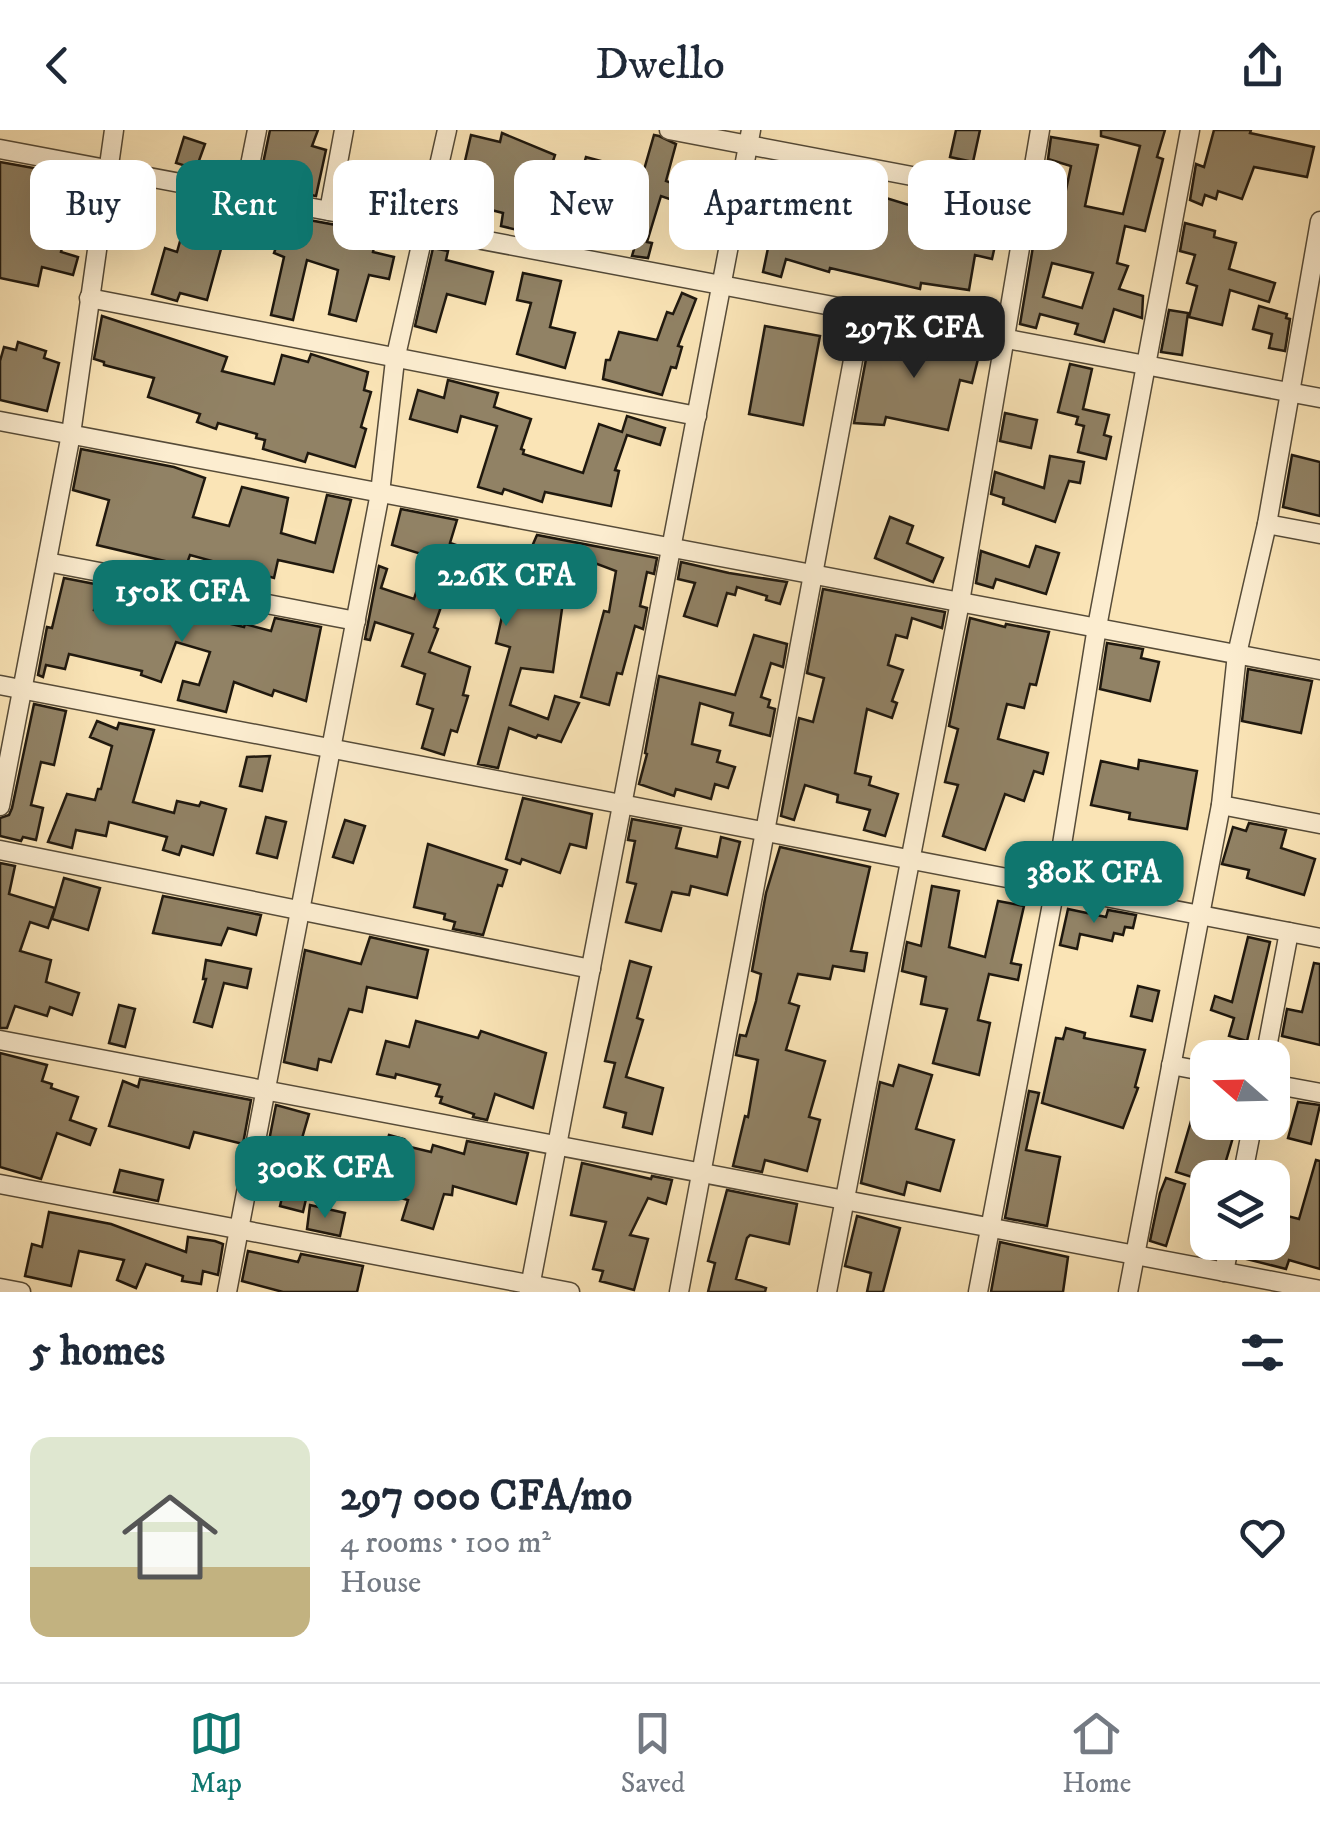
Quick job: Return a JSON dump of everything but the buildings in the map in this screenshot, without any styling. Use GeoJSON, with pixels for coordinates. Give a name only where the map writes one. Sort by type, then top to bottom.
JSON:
{"type":"FeatureCollection","features":[{"type":"Feature","properties":{"kind":"street"},"geometry":{"type":"LineString","coordinates":[[108,160],[114,130]]}},
{"type":"Feature","properties":{"kind":"street"},"geometry":{"type":"LineString","coordinates":[[251,160],[257,130]]}},
{"type":"Feature","properties":{"kind":"street"},"geometry":{"type":"LineString","coordinates":[[329,211],[344,130]]}},
{"type":"Feature","properties":{"kind":"street"},"geometry":{"type":"LineString","coordinates":[[440,160],[447,130]]}},
{"type":"Feature","properties":{"kind":"street"},"geometry":{"type":"LineString","coordinates":[[669,130],[750,138],[908,172]]}},
{"type":"Feature","properties":{"kind":"street"},"geometry":{"type":"LineString","coordinates":[[1035,160],[1040,130]]}},
{"type":"Feature","properties":{"kind":"street"},"geometry":{"type":"LineString","coordinates":[[978,1292],[1056,888],[1097,627],[1190,130]]}},
{"type":"Feature","properties":{"kind":"street"},"geometry":{"type":"LineString","coordinates":[[530,1288],[750,138]]}},
{"type":"Feature","properties":{"kind":"street"},"geometry":{"type":"LineString","coordinates":[[0,148],[64,160]]}},
{"type":"Feature","properties":{"kind":"street"},"geometry":{"type":"LineString","coordinates":[[313,208],[333,212]]}},
{"type":"Feature","properties":{"kind":"street"},"geometry":{"type":"LineString","coordinates":[[1128,1292],[1221,805],[1237,654],[1266,524],[1320,220]]}},
{"type":"Feature","properties":{"kind":"street"},"geometry":{"type":"LineString","coordinates":[[494,242],[1320,398]]}},
{"type":"Feature","properties":{"kind":"street"},"geometry":{"type":"LineString","coordinates":[[0,806],[71,434],[95,250]]}},
{"type":"Feature","properties":{"kind":"street"},"geometry":{"type":"LineString","coordinates":[[227,1292],[380,493],[395,360],[418,250]]}},
{"type":"Feature","properties":{"kind":"street"},"geometry":{"type":"LineString","coordinates":[[827,1292],[960,602],[1018,250]]}},
{"type":"Feature","properties":{"kind":"street"},"geometry":{"type":"LineString","coordinates":[[88,298],[696,416]]}},
{"type":"Feature","properties":{"kind":"street"},"geometry":{"type":"LineString","coordinates":[[678,1292],[862,312]]}},
{"type":"Feature","properties":{"kind":"street"},"geometry":{"type":"LineString","coordinates":[[0,421],[1320,670]]}},
{"type":"Feature","properties":{"kind":"street"},"geometry":{"type":"LineString","coordinates":[[1266,524],[1320,534]]}},
{"type":"Feature","properties":{"kind":"street"},"geometry":{"type":"LineString","coordinates":[[47,562],[356,621]]}},
{"type":"Feature","properties":{"kind":"street"},"geometry":{"type":"LineString","coordinates":[[0,685],[1320,938]]}},
{"type":"Feature","properties":{"kind":"street"},"geometry":{"type":"LineString","coordinates":[[1221,805],[1320,824]]}},
{"type":"Feature","properties":{"kind":"street"},"geometry":{"type":"LineString","coordinates":[[0,850],[591,968]]}},
{"type":"Feature","properties":{"kind":"street"},"geometry":{"type":"LineString","coordinates":[[1268,1040],[1289,932]]}},
{"type":"Feature","properties":{"kind":"street"},"geometry":{"type":"LineString","coordinates":[[0,1040],[1320,1290]]}},
{"type":"Feature","properties":{"kind":"street"},"geometry":{"type":"LineString","coordinates":[[1171,1065],[1190,1069]]}},
{"type":"Feature","properties":{"kind":"street"},"geometry":{"type":"LineString","coordinates":[[1290,1087],[1320,1093]]}},
{"type":"Feature","properties":{"kind":"street"},"geometry":{"type":"LineString","coordinates":[[0,1184],[530,1288],[570,1292]]}},
{"type":"Feature","properties":{"kind":"street"},"geometry":{"type":"LineString","coordinates":[[1224,1272],[1226,1260]]}},
{"type":"Feature","properties":{"kind":"street"},"geometry":{"type":"LineString","coordinates":[[0,1288],[21,1292]]}}]}
